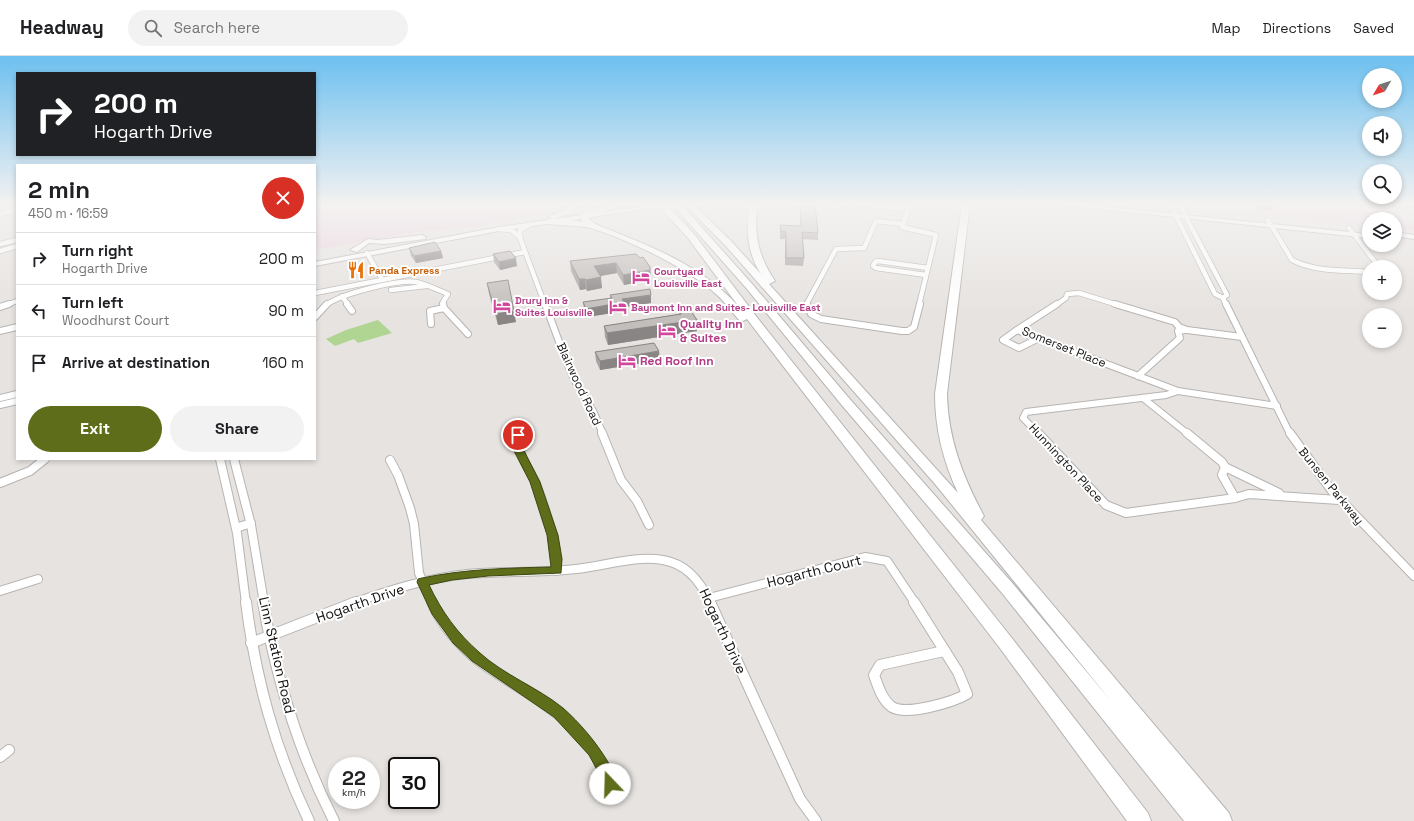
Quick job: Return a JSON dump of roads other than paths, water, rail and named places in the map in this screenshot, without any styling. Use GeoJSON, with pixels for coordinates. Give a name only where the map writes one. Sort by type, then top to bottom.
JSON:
{"type":"FeatureCollection","features":[{"type":"Feature","properties":{"kind":"highway"},"geometry":{"type":"LineString","coordinates":[[626,240],[654,251],[694,273],[721,294],[803,382]]}},
{"type":"Feature","properties":{"kind":"highway"},"geometry":{"type":"LineString","coordinates":[[694,240],[1000,636],[1140,821]]}},
{"type":"Feature","properties":{"kind":"highway"},"geometry":{"type":"LineString","coordinates":[[706,240],[1008,589],[1198,821]]}},
{"type":"Feature","properties":{"kind":"highway"},"geometry":{"type":"LineString","coordinates":[[723,240],[940,481],[1221,821]]}},
{"type":"Feature","properties":{"kind":"highway"},"geometry":{"type":"LineString","coordinates":[[752,240],[753,247],[764,273],[802,326]]}},
{"type":"Feature","properties":{"kind":"highway"},"geometry":{"type":"LineString","coordinates":[[963,240],[942,381],[940,412],[946,446],[958,478],[996,547]]}},
{"type":"Feature","properties":{"kind":"main road"},"geometry":{"type":"LineString","coordinates":[[316,257],[354,250],[368,241],[378,242],[392,240]]}},
{"type":"Feature","properties":{"kind":"main road"},"geometry":{"type":"LineString","coordinates":[[367,253],[378,248],[415,240]]}},
{"type":"Feature","properties":{"kind":"main road"},"geometry":{"type":"LineString","coordinates":[[316,264],[437,240]]}},
{"type":"Feature","properties":{"kind":"main road"},"geometry":{"type":"LineString","coordinates":[[1402,240],[1414,242]]}},
{"type":"Feature","properties":{"kind":"main road"},"geometry":{"type":"LineString","coordinates":[[0,324],[16,320]]}},
{"type":"Feature","properties":{"kind":"main road"},"geometry":{"type":"LineString","coordinates":[[0,331],[16,327]]}},
{"type":"Feature","properties":{"kind":"street","name":"Blairwood Road"},"geometry":{"type":"LineString","coordinates":[[521,240],[524,252],[576,383],[583,392],[593,412],[621,480],[637,501],[649,525]]}},
{"type":"Feature","properties":{"kind":"street"},"geometry":{"type":"LineString","coordinates":[[868,240],[862,249],[836,249],[806,305],[815,317],[908,331],[914,327],[935,240]]}},
{"type":"Feature","properties":{"kind":"street","name":"Bunsen Parkway"},"geometry":{"type":"LineString","coordinates":[[1188,240],[1215,294],[1223,298],[1300,449],[1339,500],[1414,576]]}},
{"type":"Feature","properties":{"kind":"street","name":"Bunsen Parkway"},"geometry":{"type":"LineString","coordinates":[[1198,240],[1227,295],[1223,298]]}},
{"type":"Feature","properties":{"kind":"street"},"geometry":{"type":"LineString","coordinates":[[1280,240],[1292,260],[1296,263],[1308,266],[1362,271]]}},
{"type":"Feature","properties":{"kind":"street"},"geometry":{"type":"LineString","coordinates":[[1358,240],[1374,260]]}},
{"type":"Feature","properties":{"kind":"street"},"geometry":{"type":"LineString","coordinates":[[0,246],[16,241]]}},
{"type":"Feature","properties":{"kind":"street"},"geometry":{"type":"LineString","coordinates":[[0,251],[16,246]]}},
{"type":"Feature","properties":{"kind":"street"},"geometry":{"type":"LineString","coordinates":[[316,293],[524,252]]}},
{"type":"Feature","properties":{"kind":"street"},"geometry":{"type":"LineString","coordinates":[[367,253],[382,279]]}},
{"type":"Feature","properties":{"kind":"street"},"geometry":{"type":"LineString","coordinates":[[926,276],[876,268],[873,266],[875,262],[878,261],[928,268]]}},
{"type":"Feature","properties":{"kind":"street"},"geometry":{"type":"LineString","coordinates":[[316,316],[330,302],[342,296],[399,282],[413,281],[448,294],[443,302],[444,308],[468,334]]}},
{"type":"Feature","properties":{"kind":"street"},"geometry":{"type":"LineString","coordinates":[[391,290],[429,286]]}},
{"type":"Feature","properties":{"kind":"street","name":"Somerset Place"},"geometry":{"type":"LineString","coordinates":[[1017,330],[1066,298],[1067,294],[1079,293],[1175,322],[1187,330],[1242,337]]}},
{"type":"Feature","properties":{"kind":"street"},"geometry":{"type":"LineString","coordinates":[[342,296],[352,311]]}},
{"type":"Feature","properties":{"kind":"street"},"geometry":{"type":"LineString","coordinates":[[0,307],[16,301]]}},
{"type":"Feature","properties":{"kind":"street"},"geometry":{"type":"LineString","coordinates":[[432,324],[430,311],[444,308]]}},
{"type":"Feature","properties":{"kind":"street"},"geometry":{"type":"LineString","coordinates":[[1017,330],[1002,340],[1019,348],[1037,339]]}},
{"type":"Feature","properties":{"kind":"street","name":"Somerset Place"},"geometry":{"type":"LineString","coordinates":[[1017,330],[1037,339],[1178,390],[1277,406]]}},
{"type":"Feature","properties":{"kind":"street"},"geometry":{"type":"LineString","coordinates":[[1138,376],[1180,338],[1178,330],[1187,330]]}},
{"type":"Feature","properties":{"kind":"street","name":"Hunnington Place"},"geometry":{"type":"LineString","coordinates":[[1178,390],[1166,395],[1031,410],[1026,412],[1023,418],[1100,500],[1117,511],[1126,513],[1140,512],[1256,494],[1339,500]]}},
{"type":"Feature","properties":{"kind":"street"},"geometry":{"type":"LineString","coordinates":[[0,398],[16,394]]}},
{"type":"Feature","properties":{"kind":"street"},"geometry":{"type":"LineString","coordinates":[[1143,398],[1222,462],[1225,467],[1285,496]]}},
{"type":"Feature","properties":{"kind":"street"},"geometry":{"type":"LineString","coordinates":[[0,405],[16,401]]}},
{"type":"Feature","properties":{"kind":"street"},"geometry":{"type":"LineString","coordinates":[[518,435],[518,449],[535,482],[552,535],[557,559],[557,571]]}},
{"type":"Feature","properties":{"kind":"street"},"geometry":{"type":"LineString","coordinates":[[0,483],[30,471],[44,460]]}},
{"type":"Feature","properties":{"kind":"street","name":"Linn Station Road"},"geometry":{"type":"LineString","coordinates":[[233,460],[250,523],[269,636],[292,722],[316,786],[331,819]]}},
{"type":"Feature","properties":{"kind":"street"},"geometry":{"type":"LineString","coordinates":[[390,460],[398,475],[410,508],[414,524],[419,573],[436,611],[460,642],[488,666],[558,713],[594,750],[606,771],[610,784]]}},
{"type":"Feature","properties":{"kind":"street","name":"Linn Station Road"},"geometry":{"type":"LineString","coordinates":[[221,461],[236,528],[251,643],[266,711],[292,783],[309,821]]}},
{"type":"Feature","properties":{"kind":"street"},"geometry":{"type":"LineString","coordinates":[[1225,467],[1222,475],[1235,498]]}},
{"type":"Feature","properties":{"kind":"street"},"geometry":{"type":"LineString","coordinates":[[236,528],[250,523]]}},
{"type":"Feature","properties":{"kind":"street","name":"Hogarth Court"},"geometry":{"type":"LineString","coordinates":[[709,598],[864,557],[887,561],[897,574],[944,651],[967,689],[966,694],[949,702],[911,709],[894,708],[888,703],[880,690],[874,675],[880,665],[944,651]]}},
{"type":"Feature","properties":{"kind":"street","name":"Hogarth Drive"},"geometry":{"type":"LineString","coordinates":[[251,643],[373,596],[422,582],[452,576],[488,572],[557,571],[591,568],[650,559],[664,559],[676,562],[688,569],[700,581],[800,799],[816,821]]}},
{"type":"Feature","properties":{"kind":"street"},"geometry":{"type":"LineString","coordinates":[[0,591],[38,579]]}},
{"type":"Feature","properties":{"kind":"place","name":"Panda Express"},"geometry":{"type":"Point","coordinates":[356,270]}},
{"type":"Feature","properties":{"kind":"place","name":"Courtyard Louisville East"},"geometry":{"type":"Point","coordinates":[641,277]}},
{"type":"Feature","properties":{"kind":"place","name":"Drury Inn & Suites Louisville"},"geometry":{"type":"Point","coordinates":[502,306]}},
{"type":"Feature","properties":{"kind":"place","name":"Baymont Inn and Suites- Louisville East"},"geometry":{"type":"Point","coordinates":[618,307]}},
{"type":"Feature","properties":{"kind":"place","name":"Quality Inn & Suites"},"geometry":{"type":"Point","coordinates":[667,331]}},
{"type":"Feature","properties":{"kind":"place","name":"Red Roof Inn"},"geometry":{"type":"Point","coordinates":[627,361]}}]}
